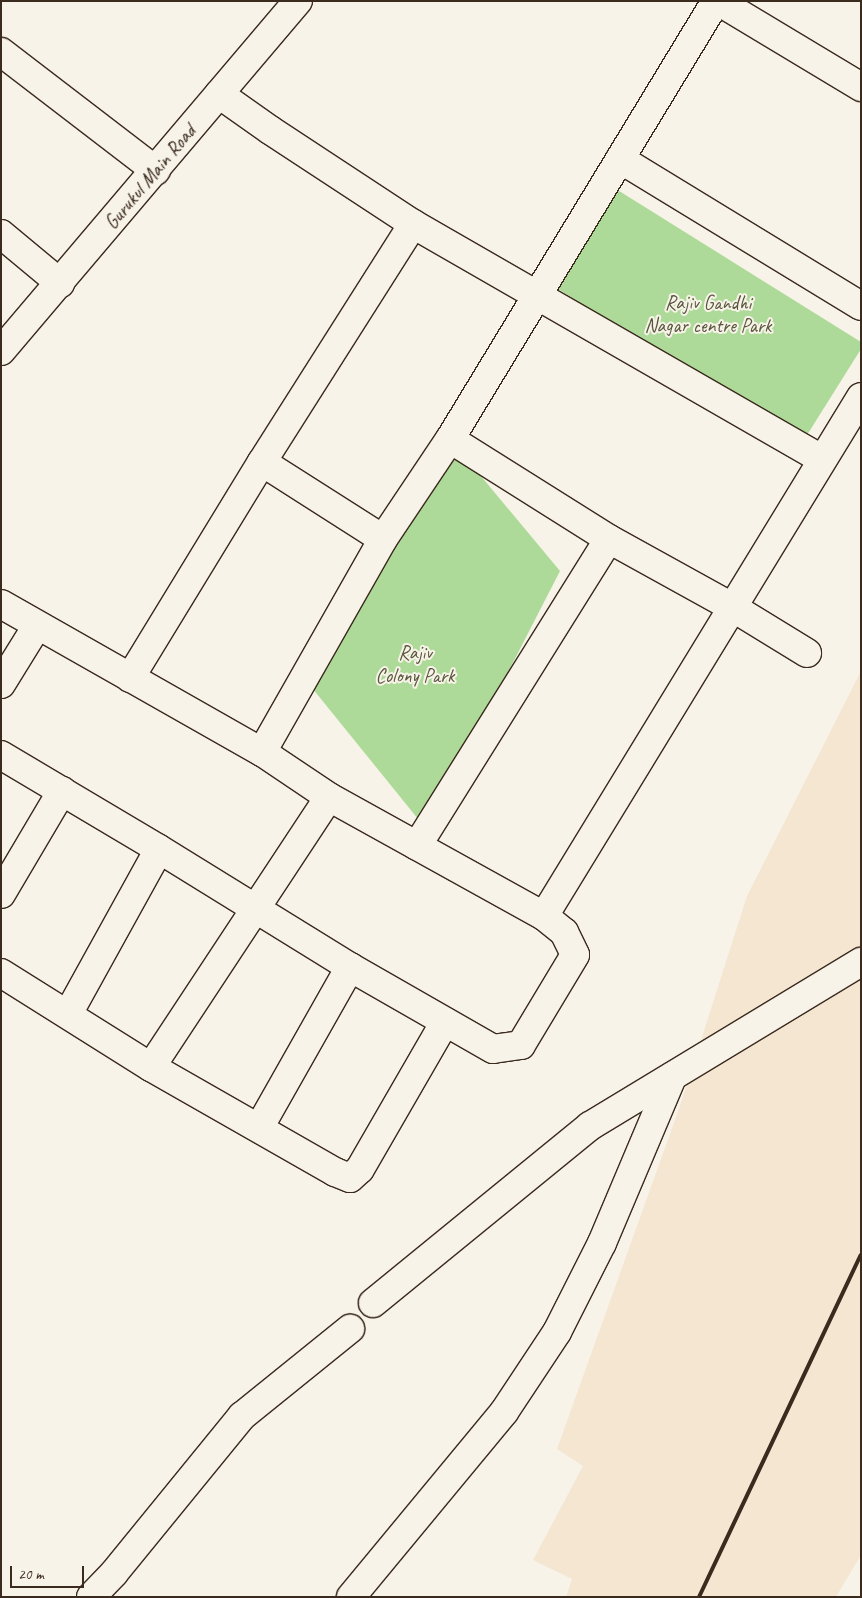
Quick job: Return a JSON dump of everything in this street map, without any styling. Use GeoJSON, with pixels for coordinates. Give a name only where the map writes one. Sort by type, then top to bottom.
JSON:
{"type":"FeatureCollection","features":[{"type":"Feature","properties":{"kind":"street","name":"Gurukul Main Road"},"geometry":{"type":"LineString","coordinates":[[1,351],[156,171],[298,1]]}},
{"type":"Feature","properties":{"kind":"street"},"geometry":{"type":"LineString","coordinates":[[262,752],[383,539],[450,439],[717,1],[861,87]]}},
{"type":"Feature","properties":{"kind":"street"},"geometry":{"type":"LineString","coordinates":[[1,52],[156,171]]}},
{"type":"Feature","properties":{"kind":"street"},"geometry":{"type":"LineString","coordinates":[[219,94],[278,136],[413,224],[536,297],[822,460]]}},
{"type":"Feature","properties":{"kind":"street"},"geometry":{"type":"LineString","coordinates":[[620,159],[861,306]]}},
{"type":"Feature","properties":{"kind":"street"},"geometry":{"type":"LineString","coordinates":[[130,678],[262,462],[413,224]]}},
{"type":"Feature","properties":{"kind":"street"},"geometry":{"type":"LineString","coordinates":[[1,234],[60,283]]}},
{"type":"Feature","properties":{"kind":"street"},"geometry":{"type":"LineString","coordinates":[[544,916],[861,397]]}},
{"type":"Feature","properties":{"kind":"street"},"geometry":{"type":"LineString","coordinates":[[450,439],[609,539],[732,607],[807,653]]}},
{"type":"Feature","properties":{"kind":"street"},"geometry":{"type":"LineString","coordinates":[[262,462],[383,539]]}},
{"type":"Feature","properties":{"kind":"street"},"geometry":{"type":"LineString","coordinates":[[417,846],[609,539]]}},
{"type":"Feature","properties":{"kind":"street"},"geometry":{"type":"LineString","coordinates":[[1,604],[262,752],[329,797],[544,916],[564,932],[575,955],[521,1045],[493,1049],[350,967],[159,849],[1,755]]}},
{"type":"Feature","properties":{"kind":"street"},"geometry":{"type":"LineString","coordinates":[[1,684],[37,626]]}},
{"type":"Feature","properties":{"kind":"street"},"geometry":{"type":"LineString","coordinates":[[1,894],[62,791]]}},
{"type":"Feature","properties":{"kind":"street"},"geometry":{"type":"LineString","coordinates":[[151,1067],[254,907],[329,797]]}},
{"type":"Feature","properties":{"kind":"street"},"geometry":{"type":"LineString","coordinates":[[68,1014],[159,849]]}},
{"type":"Feature","properties":{"kind":"street"},"geometry":{"type":"LineString","coordinates":[[373,1303],[590,1126],[861,962]]}},
{"type":"Feature","properties":{"kind":"street"},"geometry":{"type":"LineString","coordinates":[[259,1128],[350,967]]}},
{"type":"Feature","properties":{"kind":"street"},"geometry":{"type":"LineString","coordinates":[[1,973],[151,1067],[335,1172],[350,1178],[360,1168],[445,1022]]}},
{"type":"Feature","properties":{"kind":"street"},"geometry":{"type":"LineString","coordinates":[[352,1597],[504,1412],[557,1332],[602,1243],[672,1077]]}},
{"type":"Feature","properties":{"kind":"street"},"geometry":{"type":"LineString","coordinates":[[92,1597],[114,1573],[242,1416],[350,1329]]}},
{"type":"Feature","properties":{"kind":"shaded area"},"geometry":{"type":"Polygon","coordinates":[[[861,671],[861,1555],[836,1597],[566,1597],[572,1579],[533,1560],[583,1466],[557,1449],[680,1106],[747,896],[861,671]]]}},
{"type":"Feature","properties":{"kind":"green space","name":"Rajiv Gandhi Nagar centre Park"},"geometry":{"type":"Polygon","coordinates":[[[616,189],[861,342],[861,349],[802,443],[555,287],[616,189]]]}},
{"type":"Feature","properties":{"kind":"green space","name":"Rajiv Colony Park"},"geometry":{"type":"Polygon","coordinates":[[[450,439],[560,571],[427,830],[304,678],[450,439]]]}},
{"type":"Feature","properties":{"kind":"railway"},"geometry":{"type":"LineString","coordinates":[[699,1597],[861,1255]]}}]}
